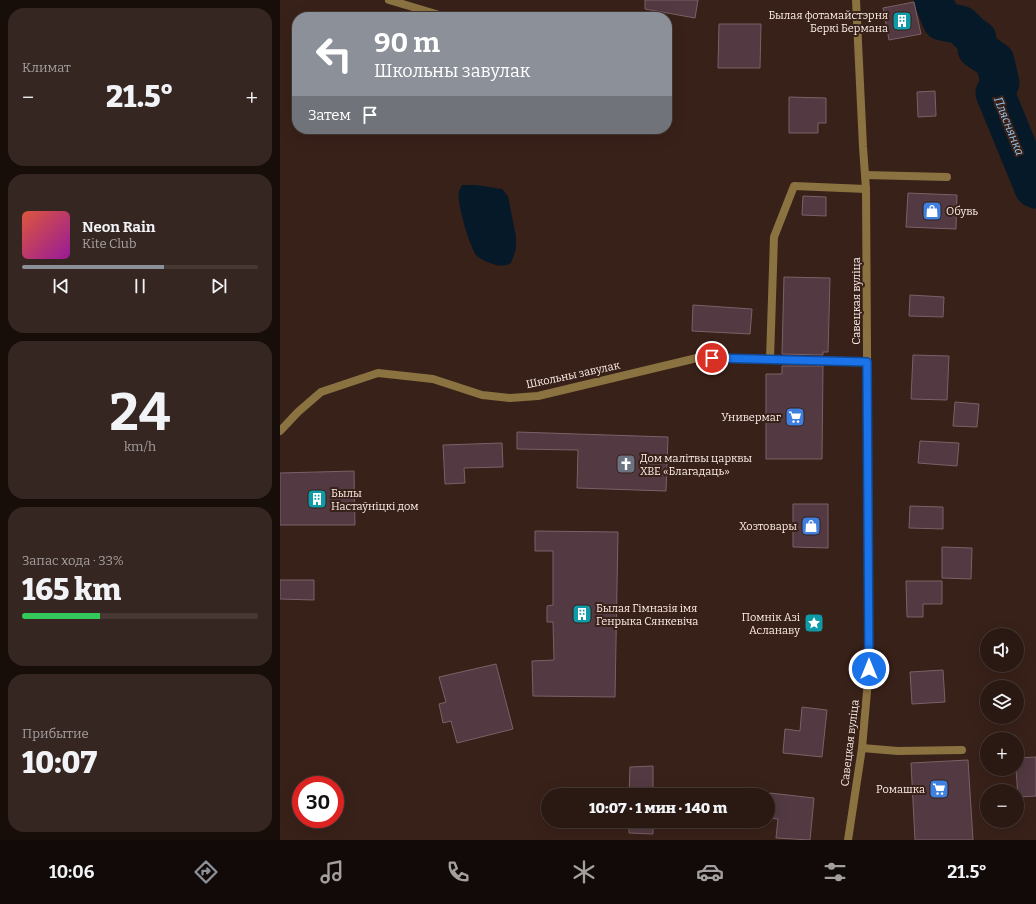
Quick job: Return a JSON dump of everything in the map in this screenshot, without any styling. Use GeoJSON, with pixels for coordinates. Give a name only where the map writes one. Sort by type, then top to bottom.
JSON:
{"type":"FeatureCollection","features":[{"type":"Feature","properties":{"kind":"street"},"geometry":{"type":"LineString","coordinates":[[389,0],[429,12]]}},
{"type":"Feature","properties":{"kind":"street","name":"Савецкая вуліца"},"geometry":{"type":"LineString","coordinates":[[848,840],[862,748],[869,669],[866,189],[856,0]]}},
{"type":"Feature","properties":{"kind":"street"},"geometry":{"type":"LineString","coordinates":[[865,175],[947,177]]}},
{"type":"Feature","properties":{"kind":"street"},"geometry":{"type":"LineString","coordinates":[[770,359],[774,237],[794,186],[866,189]]}},
{"type":"Feature","properties":{"kind":"street","name":"Школьны завулак"},"geometry":{"type":"LineString","coordinates":[[280,432],[298,412],[322,392],[378,373],[433,379],[482,395],[510,398],[538,396],[697,358],[867,362]]}},
{"type":"Feature","properties":{"kind":"street"},"geometry":{"type":"LineString","coordinates":[[862,748],[898,751],[962,750]]}},
{"type":"Feature","properties":{"kind":"water"},"geometry":{"type":"Polygon","coordinates":[[[462,185],[476,185],[502,189],[508,196],[516,237],[516,249],[511,263],[501,266],[495,265],[485,261],[474,252],[467,235],[460,204],[459,191],[462,185]]]}},
{"type":"Feature","properties":{"kind":"building"},"geometry":{"type":"Polygon","coordinates":[[[645,0],[698,0],[695,18],[672,14],[672,12],[645,9],[645,0]]]}},
{"type":"Feature","properties":{"kind":"building","name":"Былая фотамайстэрня Беркі Бермана"},"geometry":{"type":"Polygon","coordinates":[[[914,2],[921,34],[889,40],[883,8],[914,2]]]}},
{"type":"Feature","properties":{"kind":"building"},"geometry":{"type":"Polygon","coordinates":[[[719,24],[761,24],[760,68],[718,68],[719,24]]]}},
{"type":"Feature","properties":{"kind":"building"},"geometry":{"type":"Polygon","coordinates":[[[935,91],[936,116],[918,117],[917,92],[935,91]]]}},
{"type":"Feature","properties":{"kind":"building"},"geometry":{"type":"Polygon","coordinates":[[[789,97],[826,98],[826,123],[818,123],[818,133],[789,133],[789,97]]]}},
{"type":"Feature","properties":{"kind":"building","name":"Обувь"},"geometry":{"type":"Polygon","coordinates":[[[908,193],[957,195],[956,229],[906,227],[908,193]]]}},
{"type":"Feature","properties":{"kind":"building"},"geometry":{"type":"Polygon","coordinates":[[[803,196],[826,197],[826,216],[802,215],[803,196]]]}},
{"type":"Feature","properties":{"kind":"building"},"geometry":{"type":"Polygon","coordinates":[[[784,277],[830,278],[828,352],[823,352],[823,355],[782,354],[784,277]]]}},
{"type":"Feature","properties":{"kind":"building"},"geometry":{"type":"Polygon","coordinates":[[[910,295],[944,297],[943,317],[909,316],[910,295]]]}},
{"type":"Feature","properties":{"kind":"building"},"geometry":{"type":"Polygon","coordinates":[[[693,305],[752,309],[750,334],[692,331],[693,305]]]}},
{"type":"Feature","properties":{"kind":"building"},"geometry":{"type":"Polygon","coordinates":[[[913,355],[949,356],[947,400],[911,399],[913,355]]]}},
{"type":"Feature","properties":{"kind":"building","name":"Универмаг"},"geometry":{"type":"Polygon","coordinates":[[[782,366],[823,366],[822,459],[766,459],[766,374],[782,374],[782,366]]]}},
{"type":"Feature","properties":{"kind":"building"},"geometry":{"type":"Polygon","coordinates":[[[955,402],[979,404],[977,427],[953,426],[955,402]]]}},
{"type":"Feature","properties":{"kind":"building","name":"Дом малітвы царквы ХВЕ «Благадаць»"},"geometry":{"type":"Polygon","coordinates":[[[517,432],[668,437],[666,491],[577,488],[578,450],[517,449],[517,432]]]}},
{"type":"Feature","properties":{"kind":"building"},"geometry":{"type":"Polygon","coordinates":[[[920,441],[959,443],[957,466],[918,463],[920,441]]]}},
{"type":"Feature","properties":{"kind":"building"},"geometry":{"type":"Polygon","coordinates":[[[502,443],[503,467],[464,468],[465,483],[445,484],[443,445],[502,443]]]}},
{"type":"Feature","properties":{"kind":"building","name":"Былы Настаўніцкі дом"},"geometry":{"type":"Polygon","coordinates":[[[354,471],[355,525],[280,525],[280,473],[354,471]]]}},
{"type":"Feature","properties":{"kind":"building","name":"Хозтовары"},"geometry":{"type":"Polygon","coordinates":[[[793,504],[828,504],[828,548],[793,547],[793,504]]]}},
{"type":"Feature","properties":{"kind":"building"},"geometry":{"type":"Polygon","coordinates":[[[910,506],[943,507],[943,529],[909,528],[910,506]]]}},
{"type":"Feature","properties":{"kind":"building","name":"Былая Гімназія імя Генрыка Сянкевіча"},"geometry":{"type":"Polygon","coordinates":[[[535,531],[618,532],[615,697],[533,696],[532,661],[554,660],[553,622],[547,622],[547,606],[553,605],[553,551],[535,551],[535,531]]]}},
{"type":"Feature","properties":{"kind":"building"},"geometry":{"type":"Polygon","coordinates":[[[942,547],[972,548],[971,579],[942,578],[942,547]]]}},
{"type":"Feature","properties":{"kind":"building"},"geometry":{"type":"Polygon","coordinates":[[[280,580],[314,580],[314,600],[280,599],[280,580]]]}},
{"type":"Feature","properties":{"kind":"building"},"geometry":{"type":"Polygon","coordinates":[[[906,581],[942,581],[942,604],[923,604],[923,617],[907,617],[906,581]]]}},
{"type":"Feature","properties":{"kind":"building"},"geometry":{"type":"Polygon","coordinates":[[[496,664],[513,729],[457,743],[451,721],[443,723],[439,704],[446,702],[439,677],[496,664]]]}},
{"type":"Feature","properties":{"kind":"building"},"geometry":{"type":"Polygon","coordinates":[[[943,670],[945,702],[912,704],[910,672],[943,670]]]}},
{"type":"Feature","properties":{"kind":"building"},"geometry":{"type":"Polygon","coordinates":[[[802,707],[827,710],[822,757],[783,753],[785,729],[800,731],[802,707]]]}},
{"type":"Feature","properties":{"kind":"building"},"geometry":{"type":"Polygon","coordinates":[[[1036,757],[1036,796],[1024,797],[1024,784],[1017,784],[1016,776],[1024,776],[1024,758],[1036,757]]]}},
{"type":"Feature","properties":{"kind":"building"},"geometry":{"type":"Polygon","coordinates":[[[968,760],[973,840],[915,840],[911,763],[968,760]]]}},
{"type":"Feature","properties":{"kind":"building"},"geometry":{"type":"Polygon","coordinates":[[[653,766],[653,788],[629,788],[630,767],[653,766]]]}},
{"type":"Feature","properties":{"kind":"building"},"geometry":{"type":"Polygon","coordinates":[[[775,794],[814,798],[810,840],[776,838],[778,819],[775,819],[775,794]]]}},
{"type":"Feature","properties":{"kind":"building"},"geometry":{"type":"Polygon","coordinates":[[[629,828],[653,828],[653,834],[629,833],[629,828]]]}},
{"type":"Feature","properties":{"kind":"waterway","name":"Пляснянка"},"geometry":{"type":"LineString","coordinates":[[933,0],[942,21],[961,25],[977,39],[977,49],[995,61],[1000,83],[995,93],[1034,188],[1036,189]]}},
{"type":"Feature","properties":{"kind":"place","name":"Былая фотамайстэрня Беркі Бермана"},"geometry":{"type":"Point","coordinates":[902,21]}},
{"type":"Feature","properties":{"kind":"place","name":"Обувь"},"geometry":{"type":"Point","coordinates":[932,211]}},
{"type":"Feature","properties":{"kind":"place","name":"Универмаг"},"geometry":{"type":"Point","coordinates":[795,417]}},
{"type":"Feature","properties":{"kind":"place","name":"Дом малітвы царквы ХВЕ «Благадаць»"},"geometry":{"type":"Point","coordinates":[626,464]}},
{"type":"Feature","properties":{"kind":"place","name":"Былы Настаўніцкі дом"},"geometry":{"type":"Point","coordinates":[317,499]}},
{"type":"Feature","properties":{"kind":"place","name":"Хозтовары"},"geometry":{"type":"Point","coordinates":[811,526]}},
{"type":"Feature","properties":{"kind":"place","name":"Былая Гімназія імя Генрыка Сянкевіча"},"geometry":{"type":"Point","coordinates":[582,614]}},
{"type":"Feature","properties":{"kind":"place","name":"Помнік Азі Асланаву"},"geometry":{"type":"Point","coordinates":[814,623]}},
{"type":"Feature","properties":{"kind":"place","name":"Ромашка"},"geometry":{"type":"Point","coordinates":[939,789]}},
{"type":"Feature","properties":{"kind":"route"},"geometry":{"type":"LineString","coordinates":[[712,358],[867,362],[869,669]]}}]}
